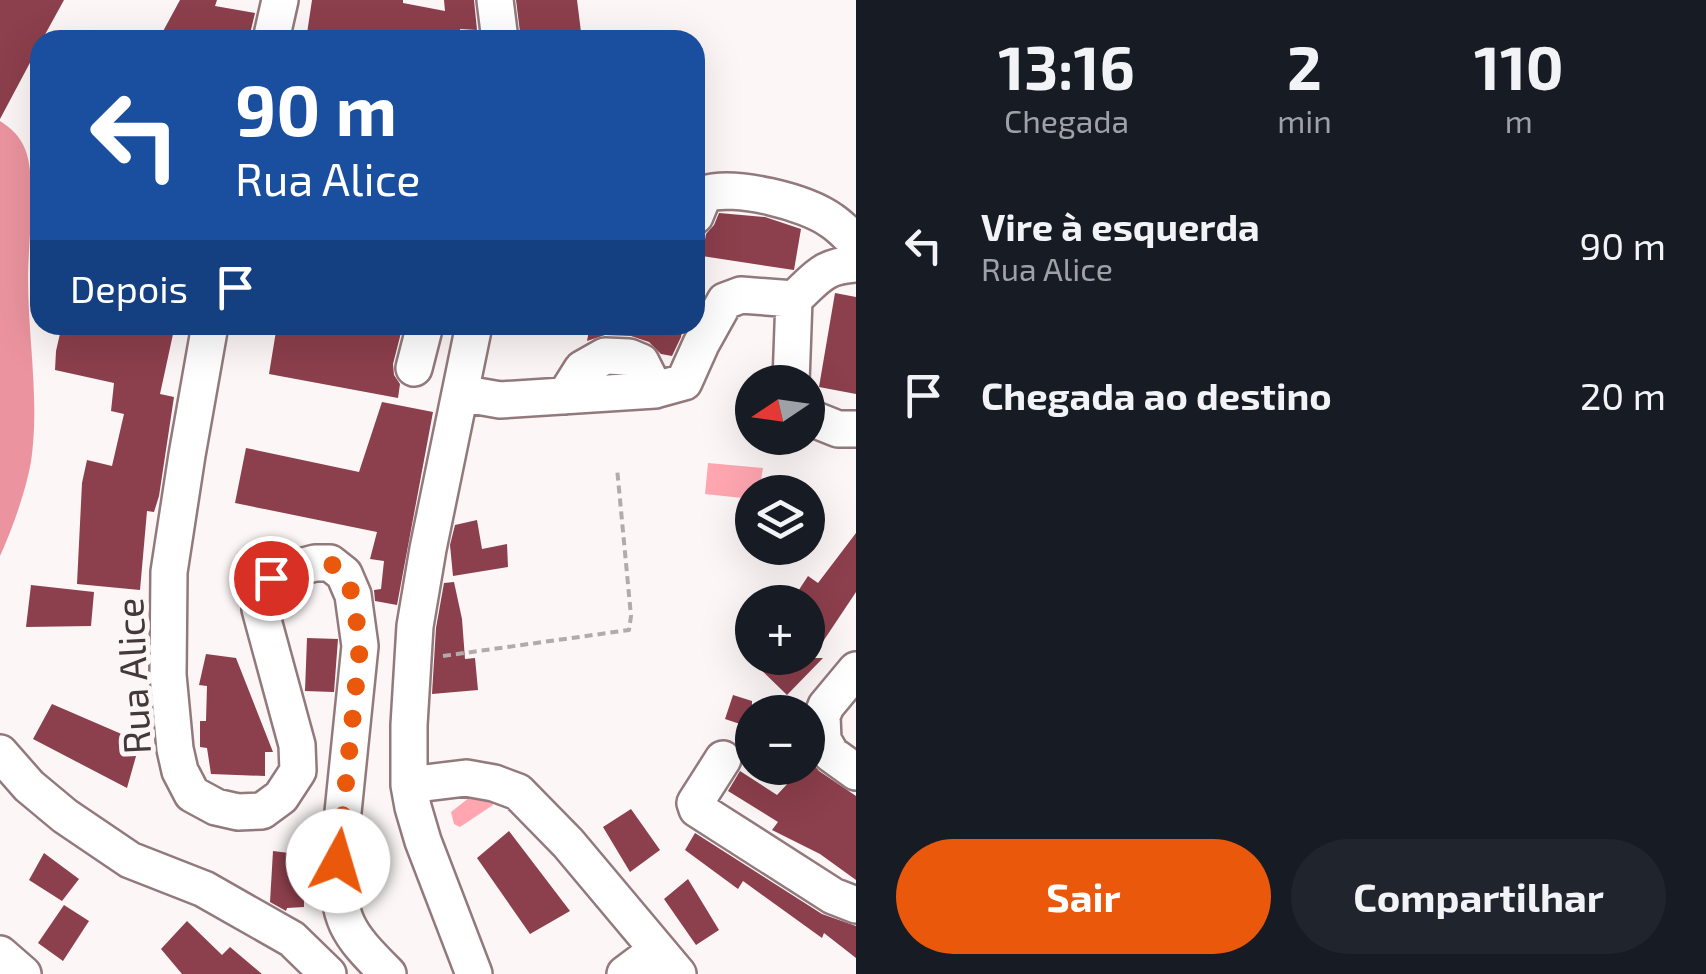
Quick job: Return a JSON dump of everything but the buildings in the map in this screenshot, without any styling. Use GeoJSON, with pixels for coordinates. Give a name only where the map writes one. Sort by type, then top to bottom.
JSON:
{"type":"FeatureCollection","features":[{"type":"Feature","properties":{"kind":"street"},"geometry":{"type":"LineString","coordinates":[[274,30],[280,0]]}},
{"type":"Feature","properties":{"kind":"street"},"geometry":{"type":"LineString","coordinates":[[494,0],[498,30]]}},
{"type":"Feature","properties":{"kind":"street"},"geometry":{"type":"LineString","coordinates":[[705,194],[718,190],[783,199],[830,219],[856,242]]}},
{"type":"Feature","properties":{"kind":"street"},"geometry":{"type":"LineString","coordinates":[[792,365],[794,299],[826,270],[856,264]]}},
{"type":"Feature","properties":{"kind":"street"},"geometry":{"type":"LineString","coordinates":[[460,393],[500,400],[564,396],[582,369],[604,356],[630,357],[641,362],[655,390],[684,382],[726,302],[741,295],[794,299]]}},
{"type":"Feature","properties":{"kind":"street","name":"Rua Alice"},"geometry":{"type":"LineString","coordinates":[[208,335],[169,572],[168,675],[174,749],[180,771],[192,794],[216,807],[238,812],[262,811],[281,797],[298,771],[297,744],[260,609],[262,593],[271,578],[285,571],[330,563],[344,574],[353,596],[360,646],[338,889],[346,926],[388,974]]}},
{"type":"Feature","properties":{"kind":"street"},"geometry":{"type":"LineString","coordinates":[[414,368],[422,335]]}},
{"type":"Feature","properties":{"kind":"street"},"geometry":{"type":"LineString","coordinates":[[472,335],[416,626],[409,785],[423,842],[472,972]]}},
{"type":"Feature","properties":{"kind":"street"},"geometry":{"type":"LineString","coordinates":[[825,424],[856,429]]}},
{"type":"Feature","properties":{"kind":"street"},"geometry":{"type":"LineString","coordinates":[[856,670],[822,716],[823,740],[831,754],[856,772]]}},
{"type":"Feature","properties":{"kind":"street"},"geometry":{"type":"LineString","coordinates":[[0,753],[29,786],[65,816],[130,860],[204,889],[292,939],[328,974]]}},
{"type":"Feature","properties":{"kind":"street"},"geometry":{"type":"LineString","coordinates":[[723,759],[696,807],[834,896],[856,905]]}},
{"type":"Feature","properties":{"kind":"street"},"geometry":{"type":"LineString","coordinates":[[409,785],[466,778],[518,792],[568,843],[668,962],[624,974]]}},
{"type":"Feature","properties":{"kind":"street"},"geometry":{"type":"LineString","coordinates":[[0,954],[23,974]]}},
{"type":"Feature","properties":{"kind":"path"},"geometry":{"type":"LineString","coordinates":[[414,660],[629,630],[631,616],[617,468]]}},
{"type":"Feature","properties":{"kind":"shaded area"},"geometry":{"type":"Polygon","coordinates":[[[0,121],[23,144],[30,168],[28,278],[34,410],[27,479],[0,556],[0,121]]]}},
{"type":"Feature","properties":{"kind":"shaded area"},"geometry":{"type":"Polygon","coordinates":[[[708,463],[763,468],[762,475],[735,475],[735,497],[705,494],[708,463]]]}},
{"type":"Feature","properties":{"kind":"shaded area"},"geometry":{"type":"Polygon","coordinates":[[[479,790],[487,793],[493,805],[460,827],[454,824],[451,812],[479,790]]]}},
{"type":"Feature","properties":{"kind":"route"},"geometry":{"type":"LineString","coordinates":[[271,578],[315,563],[330,563],[344,574],[353,596],[360,646],[338,861]]}}]}
